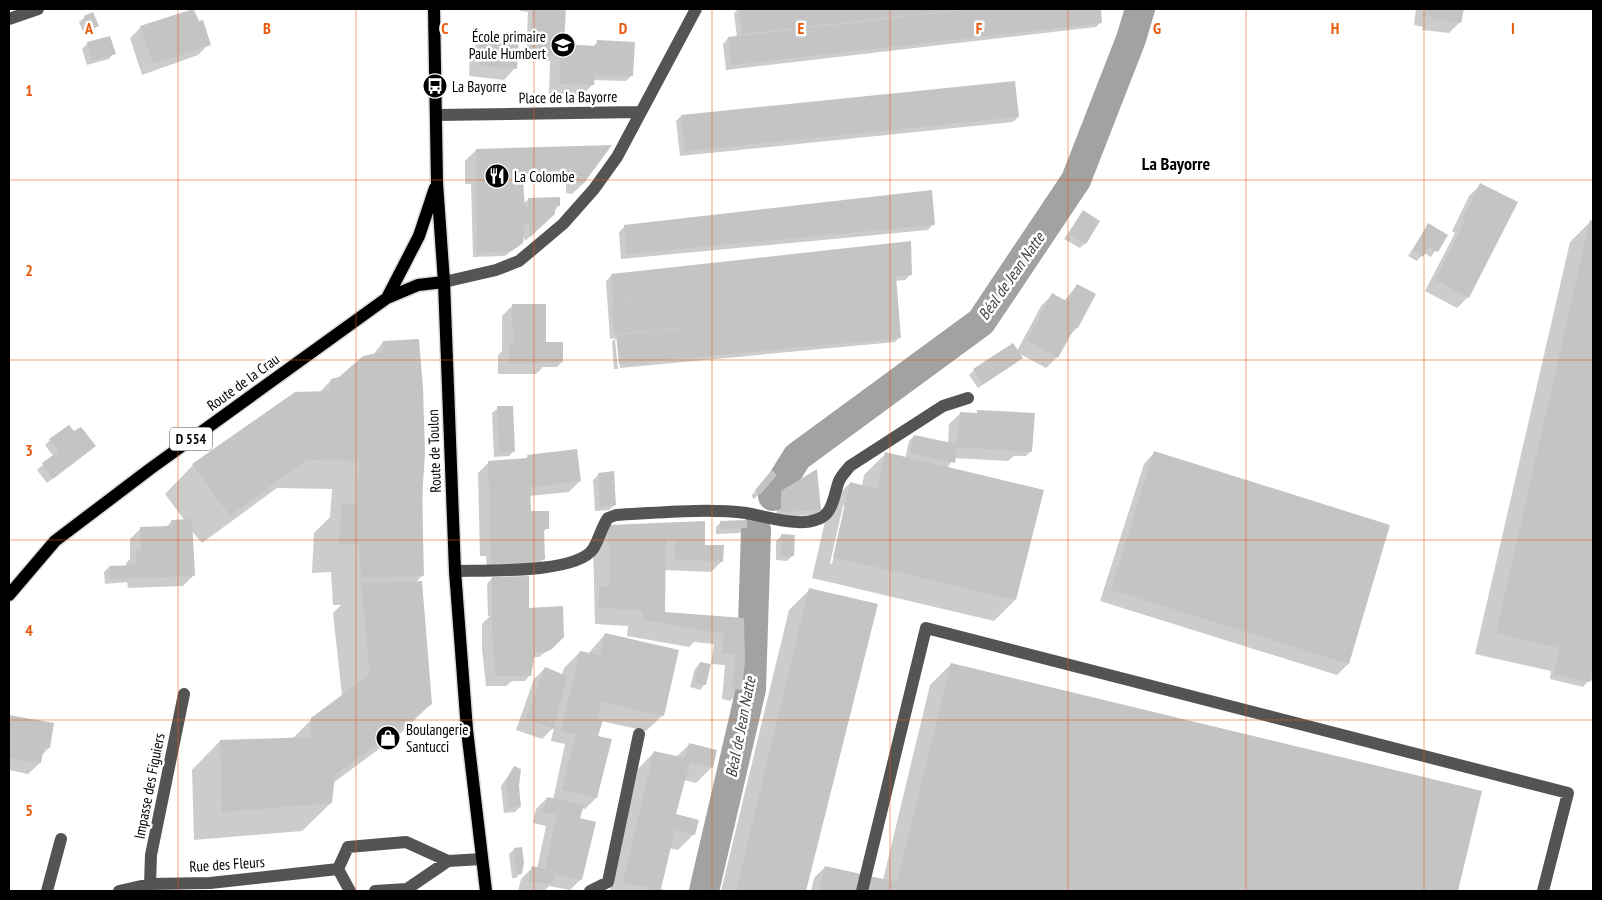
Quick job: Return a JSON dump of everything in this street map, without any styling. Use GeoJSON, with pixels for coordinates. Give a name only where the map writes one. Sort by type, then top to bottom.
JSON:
{"type":"FeatureCollection","features":[{"type":"Feature","properties":{"kind":"main road","name":"Route de Toulon"},"geometry":{"type":"LineString","coordinates":[[434,9],[437,183],[444,282],[455,571],[467,730],[486,891]]}},
{"type":"Feature","properties":{"kind":"main road","name":"Route de la Crau"},"geometry":{"type":"LineString","coordinates":[[387,298],[419,236],[437,183]]}},
{"type":"Feature","properties":{"kind":"main road","name":"Route de la Crau"},"geometry":{"type":"LineString","coordinates":[[9,595],[55,541],[150,469],[387,298],[418,285],[444,282]]}},
{"type":"Feature","properties":{"kind":"street"},"geometry":{"type":"LineString","coordinates":[[9,19],[38,9]]}},
{"type":"Feature","properties":{"kind":"street"},"geometry":{"type":"LineString","coordinates":[[444,282],[496,270],[519,261],[563,224],[594,189],[617,157],[696,9]]}},
{"type":"Feature","properties":{"kind":"street","name":"Place de la Bayorre"},"geometry":{"type":"LineString","coordinates":[[436,115],[640,112]]}},
{"type":"Feature","properties":{"kind":"street"},"geometry":{"type":"LineString","coordinates":[[455,571],[562,566],[580,560],[593,550],[608,518],[616,515],[675,512],[745,513],[772,520],[799,522],[815,520],[826,513],[839,479],[850,466],[943,406],[968,398]]}},
{"type":"Feature","properties":{"kind":"street"},"geometry":{"type":"LineString","coordinates":[[862,891],[926,628],[1568,793],[1543,891]]}},
{"type":"Feature","properties":{"kind":"street","name":"Impasse des Figuiers"},"geometry":{"type":"LineString","coordinates":[[150,884],[152,855],[184,694]]}},
{"type":"Feature","properties":{"kind":"street"},"geometry":{"type":"LineString","coordinates":[[590,891],[608,882],[639,734]]}},
{"type":"Feature","properties":{"kind":"street"},"geometry":{"type":"LineString","coordinates":[[48,891],[61,839]]}},
{"type":"Feature","properties":{"kind":"street"},"geometry":{"type":"LineString","coordinates":[[350,891],[338,869],[348,847],[406,842],[448,861],[482,859]]}},
{"type":"Feature","properties":{"kind":"street"},"geometry":{"type":"LineString","coordinates":[[375,891],[407,889],[448,861]]}},
{"type":"Feature","properties":{"kind":"street","name":"Rue des Fleurs"},"geometry":{"type":"LineString","coordinates":[[119,891],[150,884],[210,883],[338,869]]}},
{"type":"Feature","properties":{"kind":"building"},"geometry":{"type":"Polygon","coordinates":[[[193,9],[199,21],[203,20],[211,45],[153,64],[140,26],[193,9]]]}},
{"type":"Feature","properties":{"kind":"building"},"geometry":{"type":"Polygon","coordinates":[[[533,9],[566,9],[564,44],[596,46],[597,40],[635,42],[633,76],[595,75],[594,85],[560,84],[560,56],[530,54],[533,9]]]}},
{"type":"Feature","properties":{"kind":"building"},"geometry":{"type":"Polygon","coordinates":[[[739,9],[954,9],[954,10],[742,34],[739,9]]]}},
{"type":"Feature","properties":{"kind":"building"},"geometry":{"type":"Polygon","coordinates":[[[975,9],[1101,9],[1102,23],[731,65],[728,37],[975,9]]]}},
{"type":"Feature","properties":{"kind":"building"},"geometry":{"type":"Polygon","coordinates":[[[1425,9],[1464,9],[1461,23],[1433,19],[1433,16],[1424,15],[1425,9]]]}},
{"type":"Feature","properties":{"kind":"building"},"geometry":{"type":"Polygon","coordinates":[[[93,12],[99,26],[89,30],[84,16],[93,12]]]}},
{"type":"Feature","properties":{"kind":"building"},"geometry":{"type":"Polygon","coordinates":[[[110,36],[116,54],[92,61],[87,42],[110,36]]]}},
{"type":"Feature","properties":{"kind":"building"},"geometry":{"type":"Polygon","coordinates":[[[481,37],[519,40],[517,69],[479,65],[481,37]]]}},
{"type":"Feature","properties":{"kind":"building"},"geometry":{"type":"Polygon","coordinates":[[[1015,81],[1019,117],[685,151],[681,115],[1015,81]]]}},
{"type":"Feature","properties":{"kind":"building"},"geometry":{"type":"Polygon","coordinates":[[[612,145],[584,183],[572,183],[571,169],[528,172],[528,182],[523,181],[525,207],[527,205],[529,211],[528,198],[560,197],[560,206],[555,206],[555,214],[530,237],[529,215],[528,224],[525,222],[523,243],[512,251],[477,253],[476,149],[612,145]]]}},
{"type":"Feature","properties":{"kind":"building"},"geometry":{"type":"Polygon","coordinates":[[[1480,183],[1518,202],[1469,298],[1435,280],[1465,221],[1462,220],[1480,183]]]}},
{"type":"Feature","properties":{"kind":"building"},"geometry":{"type":"Polygon","coordinates":[[[932,190],[935,225],[626,254],[624,225],[932,190]]]}},
{"type":"Feature","properties":{"kind":"building"},"geometry":{"type":"Polygon","coordinates":[[[1083,210],[1100,221],[1086,244],[1068,234],[1083,210]]]}},
{"type":"Feature","properties":{"kind":"building"},"geometry":{"type":"Polygon","coordinates":[[[1590,220],[1593,221],[1593,666],[1590,682],[1554,674],[1560,648],[1496,633],[1590,220]]]}},
{"type":"Feature","properties":{"kind":"building"},"geometry":{"type":"Polygon","coordinates":[[[1428,223],[1448,235],[1438,252],[1428,247],[1423,257],[1413,250],[1428,223]]]}},
{"type":"Feature","properties":{"kind":"building"},"geometry":{"type":"Polygon","coordinates":[[[911,241],[912,275],[896,276],[901,338],[619,364],[616,335],[818,315],[614,334],[612,305],[721,294],[613,304],[611,274],[911,241]]]}},
{"type":"Feature","properties":{"kind":"building"},"geometry":{"type":"Polygon","coordinates":[[[1077,284],[1096,294],[1078,328],[1075,327],[1058,358],[1027,341],[1052,293],[1068,302],[1077,284]]]}},
{"type":"Feature","properties":{"kind":"building"},"geometry":{"type":"Polygon","coordinates":[[[512,304],[546,304],[546,342],[563,342],[563,362],[509,364],[509,343],[513,343],[512,304]]]}},
{"type":"Feature","properties":{"kind":"building"},"geometry":{"type":"Polygon","coordinates":[[[419,339],[425,453],[422,500],[424,576],[361,578],[359,544],[339,545],[342,503],[356,504],[359,461],[306,460],[230,516],[192,464],[295,392],[330,391],[331,379],[339,377],[363,356],[383,352],[383,341],[419,339]]]}},
{"type":"Feature","properties":{"kind":"building"},"geometry":{"type":"Polygon","coordinates":[[[1013,343],[1023,358],[983,384],[973,369],[1013,343]]]}},
{"type":"Feature","properties":{"kind":"building"},"geometry":{"type":"Polygon","coordinates":[[[497,406],[513,406],[515,452],[499,452],[497,406]]]}},
{"type":"Feature","properties":{"kind":"building"},"geometry":{"type":"Polygon","coordinates":[[[977,410],[1035,413],[1032,452],[957,447],[955,463],[910,453],[914,435],[957,444],[960,412],[977,413],[977,410]]]}},
{"type":"Feature","properties":{"kind":"building"},"geometry":{"type":"Polygon","coordinates":[[[69,425],[74,431],[81,427],[96,446],[53,479],[42,463],[59,451],[49,439],[69,425]]]}},
{"type":"Feature","properties":{"kind":"building"},"geometry":{"type":"Polygon","coordinates":[[[577,449],[581,481],[530,487],[531,511],[549,511],[549,529],[544,529],[545,559],[527,563],[491,564],[488,461],[528,458],[527,455],[577,449]]]}},
{"type":"Feature","properties":{"kind":"building"},"geometry":{"type":"Polygon","coordinates":[[[1154,451],[1390,525],[1349,664],[1111,590],[1154,451]]]}},
{"type":"Feature","properties":{"kind":"building"},"geometry":{"type":"Polygon","coordinates":[[[885,452],[1044,490],[1016,600],[833,557],[850,482],[877,489],[885,452]]]}},
{"type":"Feature","properties":{"kind":"building"},"geometry":{"type":"Polygon","coordinates":[[[817,469],[821,510],[781,512],[781,491],[817,469]]]}},
{"type":"Feature","properties":{"kind":"building"},"geometry":{"type":"Polygon","coordinates":[[[772,470],[777,475],[760,495],[755,490],[772,470]]]}},
{"type":"Feature","properties":{"kind":"building"},"geometry":{"type":"Polygon","coordinates":[[[614,471],[616,505],[600,507],[598,473],[614,471]]]}},
{"type":"Feature","properties":{"kind":"building"},"geometry":{"type":"Polygon","coordinates":[[[192,519],[195,576],[110,579],[109,566],[137,565],[136,550],[141,551],[140,527],[172,526],[171,520],[192,519]]]}},
{"type":"Feature","properties":{"kind":"building"},"geometry":{"type":"Polygon","coordinates":[[[747,520],[747,528],[720,529],[720,521],[747,520]]]}},
{"type":"Feature","properties":{"kind":"building"},"geometry":{"type":"Polygon","coordinates":[[[705,521],[705,545],[724,545],[723,562],[675,559],[675,540],[666,540],[665,612],[744,618],[745,662],[742,690],[732,689],[736,654],[722,653],[724,634],[643,620],[643,610],[599,608],[599,587],[610,586],[608,525],[705,521]]]}},
{"type":"Feature","properties":{"kind":"building"},"geometry":{"type":"Polygon","coordinates":[[[781,534],[795,535],[794,556],[781,556],[781,534]]]}},
{"type":"Feature","properties":{"kind":"building"},"geometry":{"type":"Polygon","coordinates":[[[529,576],[529,608],[563,606],[564,637],[552,649],[546,652],[535,652],[531,676],[496,676],[492,637],[492,577],[529,576]]]}},
{"type":"Feature","properties":{"kind":"building"},"geometry":{"type":"Polygon","coordinates":[[[422,581],[432,704],[335,775],[332,803],[222,812],[220,740],[311,737],[311,718],[370,674],[361,583],[422,581]]]}},
{"type":"Feature","properties":{"kind":"building"},"geometry":{"type":"Polygon","coordinates":[[[809,588],[878,604],[806,891],[736,891],[809,588]]]}},
{"type":"Feature","properties":{"kind":"building"},"geometry":{"type":"Polygon","coordinates":[[[605,633],[679,650],[664,716],[602,702],[598,719],[603,720],[598,736],[612,739],[597,798],[562,790],[576,734],[561,731],[580,651],[600,655],[605,633]]]}},
{"type":"Feature","properties":{"kind":"building"},"geometry":{"type":"Polygon","coordinates":[[[700,662],[711,664],[706,685],[695,682],[700,662]]]}},
{"type":"Feature","properties":{"kind":"building"},"geometry":{"type":"Polygon","coordinates":[[[951,663],[1482,791],[1458,891],[819,891],[825,866],[897,882],[951,663]]]}},
{"type":"Feature","properties":{"kind":"building"},"geometry":{"type":"Polygon","coordinates":[[[545,667],[567,676],[554,729],[526,719],[545,667]]]}},
{"type":"Feature","properties":{"kind":"building"},"geometry":{"type":"Polygon","coordinates":[[[9,715],[54,723],[50,748],[44,747],[41,763],[9,758],[9,715]]]}},
{"type":"Feature","properties":{"kind":"building"},"geometry":{"type":"Polygon","coordinates":[[[689,743],[717,750],[713,768],[690,762],[676,814],[699,820],[695,835],[675,830],[661,889],[668,891],[648,891],[649,888],[623,882],[654,751],[685,758],[689,743]]]}},
{"type":"Feature","properties":{"kind":"building"},"geometry":{"type":"Polygon","coordinates":[[[514,766],[521,769],[519,786],[521,807],[509,808],[506,780],[514,766]]]}},
{"type":"Feature","properties":{"kind":"building"},"geometry":{"type":"Polygon","coordinates":[[[547,797],[584,805],[580,818],[596,822],[582,880],[554,874],[553,884],[528,882],[532,866],[545,869],[557,815],[543,812],[547,797]]]}},
{"type":"Feature","properties":{"kind":"building"},"geometry":{"type":"Polygon","coordinates":[[[522,847],[524,863],[522,874],[516,873],[514,848],[522,847]]]}},
{"type":"Feature","properties":{"kind":"waterway","name":"Béal de Jean Natte"},"geometry":{"type":"LineString","coordinates":[[773,496],[797,457],[981,322],[1076,180],[1131,39],[1140,9]]}},
{"type":"Feature","properties":{"kind":"waterway","name":"Béal de Jean Natte"},"geometry":{"type":"LineString","coordinates":[[704,891],[751,689],[756,530]]}},
{"type":"Feature","properties":{"kind":"place","name":"École primaire Paule Humbert"},"geometry":{"type":"Point","coordinates":[563,45]}},
{"type":"Feature","properties":{"kind":"place","name":"La Bayorre"},"geometry":{"type":"Point","coordinates":[435,86]}},
{"type":"Feature","properties":{"kind":"place","name":"La Colombe"},"geometry":{"type":"Point","coordinates":[497,176]}},
{"type":"Feature","properties":{"kind":"place","name":"Boulangerie Santucci"},"geometry":{"type":"Point","coordinates":[388,738]}},
{"type":"Feature","properties":{"kind":"district","name":"La Bayorre"},"geometry":{"type":"Point","coordinates":[1176,163]}}]}
